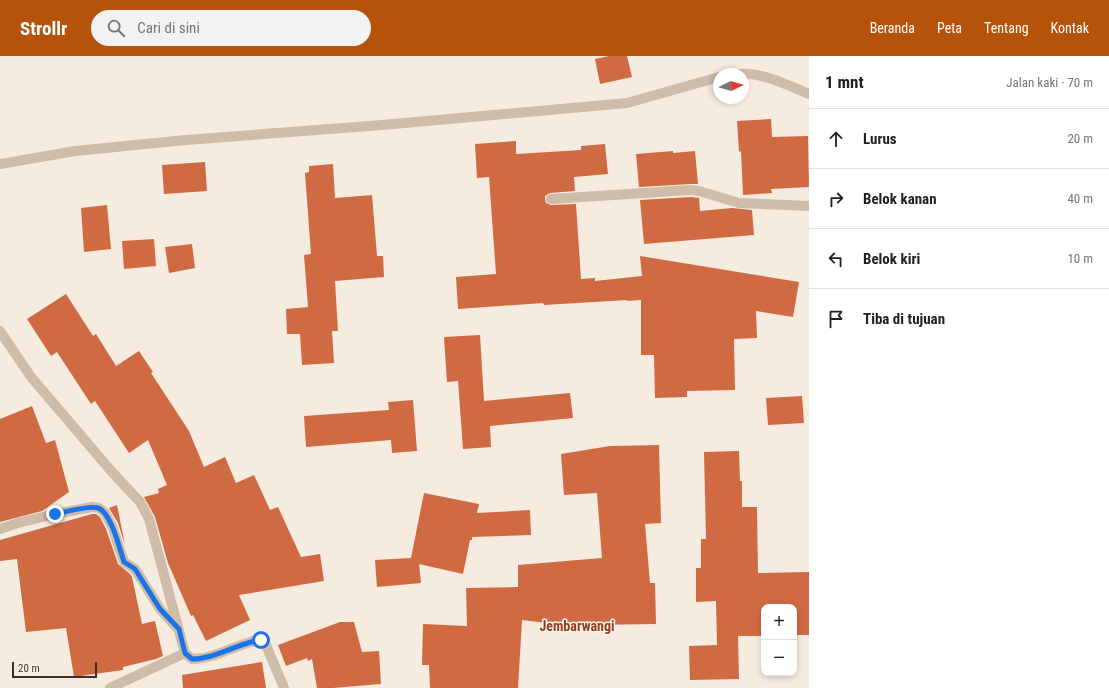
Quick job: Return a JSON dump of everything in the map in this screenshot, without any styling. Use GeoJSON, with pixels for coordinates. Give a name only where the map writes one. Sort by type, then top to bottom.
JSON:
{"type":"FeatureCollection","features":[{"type":"Feature","properties":{"kind":"street"},"geometry":{"type":"LineString","coordinates":[[749,74],[778,81],[809,94]]}},
{"type":"Feature","properties":{"kind":"street"},"geometry":{"type":"LineString","coordinates":[[0,164],[75,151],[186,140],[382,125],[627,103],[713,79]]}},
{"type":"Feature","properties":{"kind":"street"},"geometry":{"type":"LineString","coordinates":[[551,199],[691,190],[739,203],[809,206]]}},
{"type":"Feature","properties":{"kind":"street"},"geometry":{"type":"LineString","coordinates":[[0,331],[31,377],[112,472],[140,502],[149,519],[185,653],[192,659],[203,659],[252,641],[261,640],[266,645],[284,688]]}},
{"type":"Feature","properties":{"kind":"street"},"geometry":{"type":"LineString","coordinates":[[0,529],[55,514],[92,507],[99,508],[105,513],[112,526],[124,562],[135,569],[160,609],[179,629]]}},
{"type":"Feature","properties":{"kind":"street"},"geometry":{"type":"LineString","coordinates":[[110,688],[185,653]]}},
{"type":"Feature","properties":{"kind":"building"},"geometry":{"type":"Polygon","coordinates":[[[609,56],[627,56],[632,77],[600,84],[595,59],[609,56]]]}},
{"type":"Feature","properties":{"kind":"building"},"geometry":{"type":"Polygon","coordinates":[[[771,119],[772,137],[808,136],[809,187],[771,189],[772,193],[743,195],[741,151],[739,152],[737,121],[771,119]]]}},
{"type":"Feature","properties":{"kind":"building"},"geometry":{"type":"Polygon","coordinates":[[[516,141],[516,154],[581,150],[581,146],[605,144],[608,174],[574,177],[575,191],[550,193],[545,196],[546,203],[551,205],[576,204],[581,279],[595,278],[595,281],[642,276],[640,256],[799,282],[793,317],[756,311],[757,338],[734,339],[735,390],[687,391],[687,397],[655,398],[654,355],[641,355],[641,300],[544,305],[543,303],[458,309],[456,277],[496,274],[489,177],[477,178],[475,144],[516,141]]]}},
{"type":"Feature","properties":{"kind":"building"},"geometry":{"type":"Polygon","coordinates":[[[673,151],[673,153],[695,151],[698,184],[639,187],[636,154],[673,151]]]}},
{"type":"Feature","properties":{"kind":"building"},"geometry":{"type":"Polygon","coordinates":[[[205,162],[207,191],[164,194],[162,165],[205,162]]]}},
{"type":"Feature","properties":{"kind":"building"},"geometry":{"type":"Polygon","coordinates":[[[333,164],[335,198],[372,195],[377,256],[383,256],[384,277],[335,281],[338,331],[332,331],[334,363],[302,365],[300,334],[287,334],[286,309],[308,307],[304,255],[311,254],[305,173],[309,172],[309,166],[333,164]]]}},
{"type":"Feature","properties":{"kind":"building"},"geometry":{"type":"Polygon","coordinates":[[[691,197],[699,198],[700,211],[732,208],[752,210],[754,235],[644,244],[640,200],[691,197]]]}},
{"type":"Feature","properties":{"kind":"building"},"geometry":{"type":"Polygon","coordinates":[[[107,205],[111,249],[84,252],[81,208],[107,205]]]}},
{"type":"Feature","properties":{"kind":"building"},"geometry":{"type":"Polygon","coordinates":[[[154,239],[156,266],[124,269],[122,241],[154,239]]]}},
{"type":"Feature","properties":{"kind":"building"},"geometry":{"type":"Polygon","coordinates":[[[192,244],[195,268],[169,273],[165,247],[192,244]]]}},
{"type":"Feature","properties":{"kind":"building"},"geometry":{"type":"Polygon","coordinates":[[[66,294],[93,336],[96,334],[116,366],[139,351],[153,372],[151,373],[189,431],[204,467],[225,457],[236,483],[254,475],[270,510],[278,507],[301,557],[320,554],[324,581],[239,595],[250,620],[206,641],[193,615],[191,616],[168,563],[155,517],[144,497],[159,493],[158,489],[167,485],[148,440],[129,453],[95,401],[91,404],[57,352],[51,356],[27,319],[66,294]]]}},
{"type":"Feature","properties":{"kind":"building"},"geometry":{"type":"Polygon","coordinates":[[[480,335],[484,401],[570,393],[573,418],[490,426],[491,447],[463,449],[458,381],[447,382],[444,337],[480,335]]]}},
{"type":"Feature","properties":{"kind":"building"},"geometry":{"type":"Polygon","coordinates":[[[802,396],[804,423],[768,425],[766,398],[802,396]]]}},
{"type":"Feature","properties":{"kind":"building"},"geometry":{"type":"Polygon","coordinates":[[[413,400],[417,451],[392,453],[391,440],[306,447],[304,416],[389,410],[388,402],[413,400]]]}},
{"type":"Feature","properties":{"kind":"building"},"geometry":{"type":"Polygon","coordinates":[[[32,406],[46,443],[55,440],[69,492],[42,511],[0,522],[0,419],[32,406]]]}},
{"type":"Feature","properties":{"kind":"building"},"geometry":{"type":"Polygon","coordinates":[[[659,445],[661,523],[645,524],[650,583],[655,583],[656,624],[588,625],[588,628],[522,620],[518,688],[430,688],[429,665],[422,665],[423,624],[467,626],[466,588],[518,587],[518,565],[602,558],[597,493],[564,495],[561,454],[610,446],[659,445]]]}},
{"type":"Feature","properties":{"kind":"building"},"geometry":{"type":"Polygon","coordinates":[[[739,451],[740,481],[742,481],[742,507],[757,507],[758,573],[809,572],[809,635],[797,635],[797,604],[761,604],[761,636],[738,636],[739,679],[690,680],[689,646],[717,645],[716,601],[696,602],[696,568],[701,568],[701,539],[706,539],[704,452],[739,451]]]}},
{"type":"Feature","properties":{"kind":"building"},"geometry":{"type":"Polygon","coordinates":[[[424,493],[479,504],[477,513],[530,510],[531,535],[472,537],[472,540],[470,540],[463,574],[419,564],[421,583],[377,587],[375,560],[411,558],[424,493]]]}},
{"type":"Feature","properties":{"kind":"building"},"geometry":{"type":"Polygon","coordinates":[[[117,505],[125,545],[118,523],[109,508],[117,505]]]}},
{"type":"Feature","properties":{"kind":"building"},"geometry":{"type":"Polygon","coordinates":[[[96,514],[100,517],[106,529],[118,564],[132,577],[142,624],[155,621],[163,656],[123,667],[123,670],[74,677],[66,628],[26,632],[17,559],[0,561],[0,540],[96,514]]]}},
{"type":"Feature","properties":{"kind":"building"},"geometry":{"type":"Polygon","coordinates":[[[340,622],[354,622],[362,652],[379,651],[381,684],[317,688],[312,659],[308,661],[307,658],[286,666],[278,645],[340,622]]]}},
{"type":"Feature","properties":{"kind":"building"},"geometry":{"type":"Polygon","coordinates":[[[262,662],[266,688],[183,688],[182,675],[262,662]]]}},
{"type":"Feature","properties":{"kind":"district","name":"Jembarwangi"},"geometry":{"type":"Point","coordinates":[577,626]}},
{"type":"Feature","properties":{"kind":"route"},"geometry":{"type":"LineString","coordinates":[[55,514],[92,507],[99,508],[105,513],[112,526],[124,562],[135,569],[136,573],[160,609],[179,629],[185,653],[192,659],[203,659],[252,641],[261,640]]}}]}
